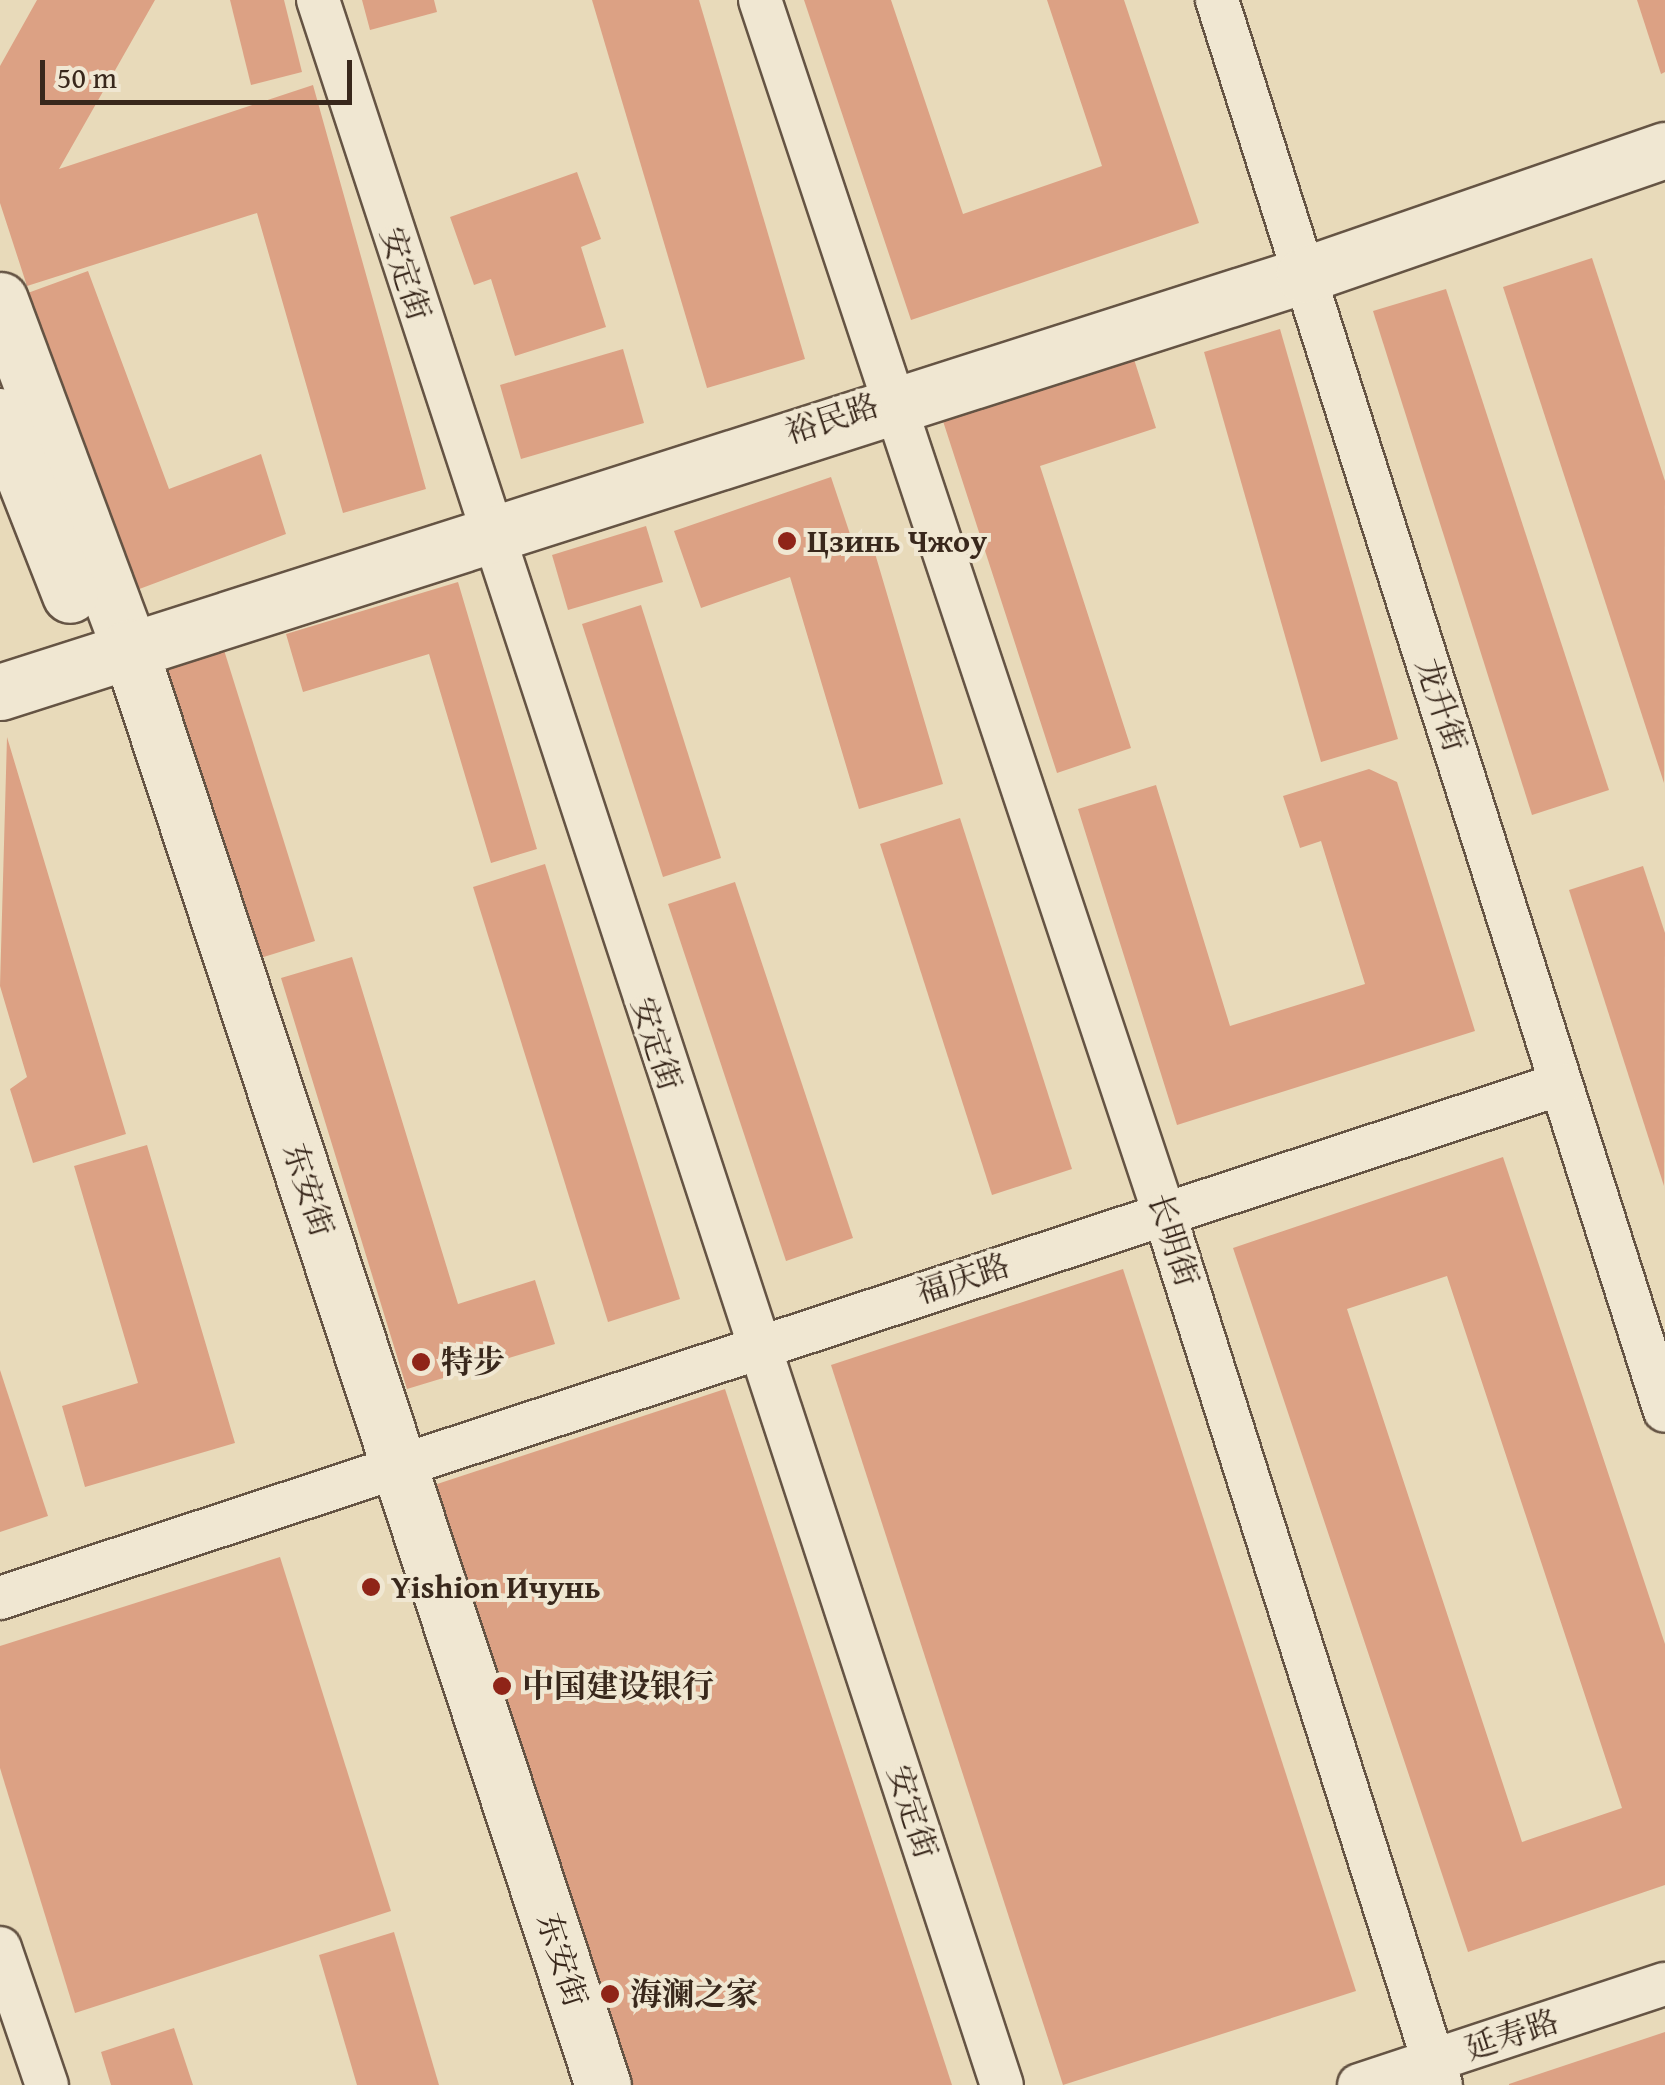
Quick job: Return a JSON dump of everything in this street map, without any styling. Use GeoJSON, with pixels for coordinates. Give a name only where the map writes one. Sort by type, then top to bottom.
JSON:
{"type":"FeatureCollection","features":[{"type":"Feature","properties":{"kind":"main road","name":"裕民路"},"geometry":{"type":"LineString","coordinates":[[0,692],[895,399],[1304,275],[1665,150]]}},
{"type":"Feature","properties":{"kind":"main road","name":"东安街"},"geometry":{"type":"LineString","coordinates":[[0,300],[112,653],[381,1467],[604,2085]]}},
{"type":"Feature","properties":{"kind":"main road","name":"东安街"},"geometry":{"type":"LineString","coordinates":[[0,416],[112,653]]}},
{"type":"Feature","properties":{"kind":"main road","name":"东安街"},"geometry":{"type":"LineString","coordinates":[[381,1467],[565,2085]]}},
{"type":"Feature","properties":{"kind":"street","name":"安定街"},"geometry":{"type":"LineString","coordinates":[[318,0],[487,532],[1002,2085]]}},
{"type":"Feature","properties":{"kind":"street","name":"长明街"},"geometry":{"type":"LineString","coordinates":[[760,0],[1164,1213],[1437,2073]]}},
{"type":"Feature","properties":{"kind":"street","name":"龙升街"},"geometry":{"type":"LineString","coordinates":[[1216,0],[1665,1411]]}},
{"type":"Feature","properties":{"kind":"street","name":"福庆路"},"geometry":{"type":"LineString","coordinates":[[0,1598],[381,1467],[1561,1084]]}},
{"type":"Feature","properties":{"kind":"street"},"geometry":{"type":"LineString","coordinates":[[0,1948],[47,2085]]}},
{"type":"Feature","properties":{"kind":"street","name":"延寿路"},"geometry":{"type":"LineString","coordinates":[[1360,2085],[1437,2073],[1665,1984]]}},
{"type":"Feature","properties":{"kind":"building"},"geometry":{"type":"Polygon","coordinates":[[[37,0],[155,0],[59,169],[313,85],[426,489],[343,513],[257,213],[27,286],[0,203],[0,66],[37,0]]]}},
{"type":"Feature","properties":{"kind":"building"},"geometry":{"type":"Polygon","coordinates":[[[230,0],[284,0],[302,72],[251,85],[230,0]]]}},
{"type":"Feature","properties":{"kind":"building"},"geometry":{"type":"Polygon","coordinates":[[[362,0],[434,0],[437,12],[370,30],[362,0]]]}},
{"type":"Feature","properties":{"kind":"building"},"geometry":{"type":"Polygon","coordinates":[[[592,0],[699,0],[805,359],[707,388],[592,0]]]}},
{"type":"Feature","properties":{"kind":"building"},"geometry":{"type":"Polygon","coordinates":[[[804,0],[891,0],[963,214],[1102,166],[1047,0],[1124,0],[1199,223],[911,320],[804,0]]]}},
{"type":"Feature","properties":{"kind":"building"},"geometry":{"type":"Polygon","coordinates":[[[1637,0],[1665,0],[1665,72],[1661,74],[1637,0]]]}},
{"type":"Feature","properties":{"kind":"building"},"geometry":{"type":"Polygon","coordinates":[[[577,172],[601,239],[581,247],[606,327],[515,356],[491,279],[474,285],[450,217],[577,172]]]}},
{"type":"Feature","properties":{"kind":"building"},"geometry":{"type":"Polygon","coordinates":[[[1592,258],[1665,481],[1664,783],[1503,287],[1592,258]]]}},
{"type":"Feature","properties":{"kind":"building"},"geometry":{"type":"Polygon","coordinates":[[[88,271],[169,489],[261,454],[286,534],[134,591],[25,294],[88,271]]]}},
{"type":"Feature","properties":{"kind":"building"},"geometry":{"type":"Polygon","coordinates":[[[1446,289],[1609,790],[1532,815],[1373,311],[1446,289]]]}},
{"type":"Feature","properties":{"kind":"building"},"geometry":{"type":"Polygon","coordinates":[[[1280,329],[1398,739],[1321,762],[1204,352],[1280,329]]]}},
{"type":"Feature","properties":{"kind":"building"},"geometry":{"type":"Polygon","coordinates":[[[623,349],[644,423],[521,459],[500,385],[623,349]]]}},
{"type":"Feature","properties":{"kind":"building"},"geometry":{"type":"Polygon","coordinates":[[[1133,356],[1156,428],[1040,466],[1131,748],[1057,773],[942,418],[1133,356]]]}},
{"type":"Feature","properties":{"kind":"building"},"geometry":{"type":"Polygon","coordinates":[[[831,477],[857,555],[874,550],[943,784],[859,809],[790,577],[701,608],[674,531],[831,477]]]}},
{"type":"Feature","properties":{"kind":"building"},"geometry":{"type":"Polygon","coordinates":[[[646,526],[663,582],[568,610],[552,555],[646,526]]]}},
{"type":"Feature","properties":{"kind":"building"},"geometry":{"type":"Polygon","coordinates":[[[458,582],[537,849],[491,863],[429,654],[303,692],[286,634],[458,582]]]}},
{"type":"Feature","properties":{"kind":"building"},"geometry":{"type":"Polygon","coordinates":[[[641,605],[721,858],[663,877],[582,624],[641,605]]]}},
{"type":"Feature","properties":{"kind":"building"},"geometry":{"type":"Polygon","coordinates":[[[224,650],[315,941],[248,962],[158,671],[224,650]]]}},
{"type":"Feature","properties":{"kind":"building"},"geometry":{"type":"Polygon","coordinates":[[[7,737],[126,1134],[33,1163],[10,1089],[27,1077],[0,986],[7,737]]]}},
{"type":"Feature","properties":{"kind":"building"},"geometry":{"type":"Polygon","coordinates":[[[1369,769],[1397,782],[1475,1031],[1177,1125],[1078,809],[1156,785],[1230,1026],[1365,984],[1321,841],[1300,848],[1283,796],[1369,769]]]}},
{"type":"Feature","properties":{"kind":"building"},"geometry":{"type":"Polygon","coordinates":[[[960,818],[1072,1169],[992,1195],[880,844],[960,818]]]}},
{"type":"Feature","properties":{"kind":"building"},"geometry":{"type":"Polygon","coordinates":[[[545,864],[680,1299],[608,1322],[473,887],[545,864]]]}},
{"type":"Feature","properties":{"kind":"building"},"geometry":{"type":"Polygon","coordinates":[[[1643,866],[1665,933],[1664,1186],[1569,890],[1643,866]]]}},
{"type":"Feature","properties":{"kind":"building"},"geometry":{"type":"Polygon","coordinates":[[[735,882],[853,1238],[786,1261],[668,904],[735,882]]]}},
{"type":"Feature","properties":{"kind":"building"},"geometry":{"type":"Polygon","coordinates":[[[352,957],[458,1304],[535,1280],[555,1344],[407,1389],[281,978],[352,957]]]}},
{"type":"Feature","properties":{"kind":"building"},"geometry":{"type":"Polygon","coordinates":[[[147,1145],[235,1443],[85,1487],[62,1406],[138,1383],[74,1166],[147,1145]]]}},
{"type":"Feature","properties":{"kind":"building"},"geometry":{"type":"Polygon","coordinates":[[[1503,1157],[1665,1644],[1665,1885],[1468,1952],[1233,1248],[1503,1157]],[[1447,1276],[1347,1309],[1522,1842],[1622,1808],[1447,1276]]]}},
{"type":"Feature","properties":{"kind":"building"},"geometry":{"type":"Polygon","coordinates":[[[1123,1269],[1356,1991],[1063,2085],[831,1365],[1123,1269]]]}},
{"type":"Feature","properties":{"kind":"building"},"geometry":{"type":"Polygon","coordinates":[[[0,1370],[48,1516],[0,1532],[0,1370]]]}},
{"type":"Feature","properties":{"kind":"building"},"geometry":{"type":"Polygon","coordinates":[[[725,1389],[952,2085],[613,2085],[419,1490],[725,1389]]]}},
{"type":"Feature","properties":{"kind":"building"},"geometry":{"type":"Polygon","coordinates":[[[280,1557],[391,1911],[75,2013],[0,1768],[0,1646],[280,1557]]]}},
{"type":"Feature","properties":{"kind":"building"},"geometry":{"type":"Polygon","coordinates":[[[394,1932],[439,2085],[357,2085],[319,1955],[394,1932]]]}},
{"type":"Feature","properties":{"kind":"building"},"geometry":{"type":"Polygon","coordinates":[[[174,2028],[193,2085],[111,2085],[101,2052],[174,2028]]]}},
{"type":"Feature","properties":{"kind":"building"},"geometry":{"type":"Polygon","coordinates":[[[1665,2032],[1665,2085],[1509,2085],[1509,2084],[1665,2032]]]}},
{"type":"Feature","properties":{"kind":"place","name":"Цзинь Чжоу"},"geometry":{"type":"Point","coordinates":[787,541]}},
{"type":"Feature","properties":{"kind":"place","name":"特步"},"geometry":{"type":"Point","coordinates":[421,1362]}},
{"type":"Feature","properties":{"kind":"place","name":"Yishion Ичунь"},"geometry":{"type":"Point","coordinates":[371,1587]}},
{"type":"Feature","properties":{"kind":"place","name":"中国建设银行"},"geometry":{"type":"Point","coordinates":[502,1686]}},
{"type":"Feature","properties":{"kind":"place","name":"海澜之家"},"geometry":{"type":"Point","coordinates":[610,1994]}}]}
